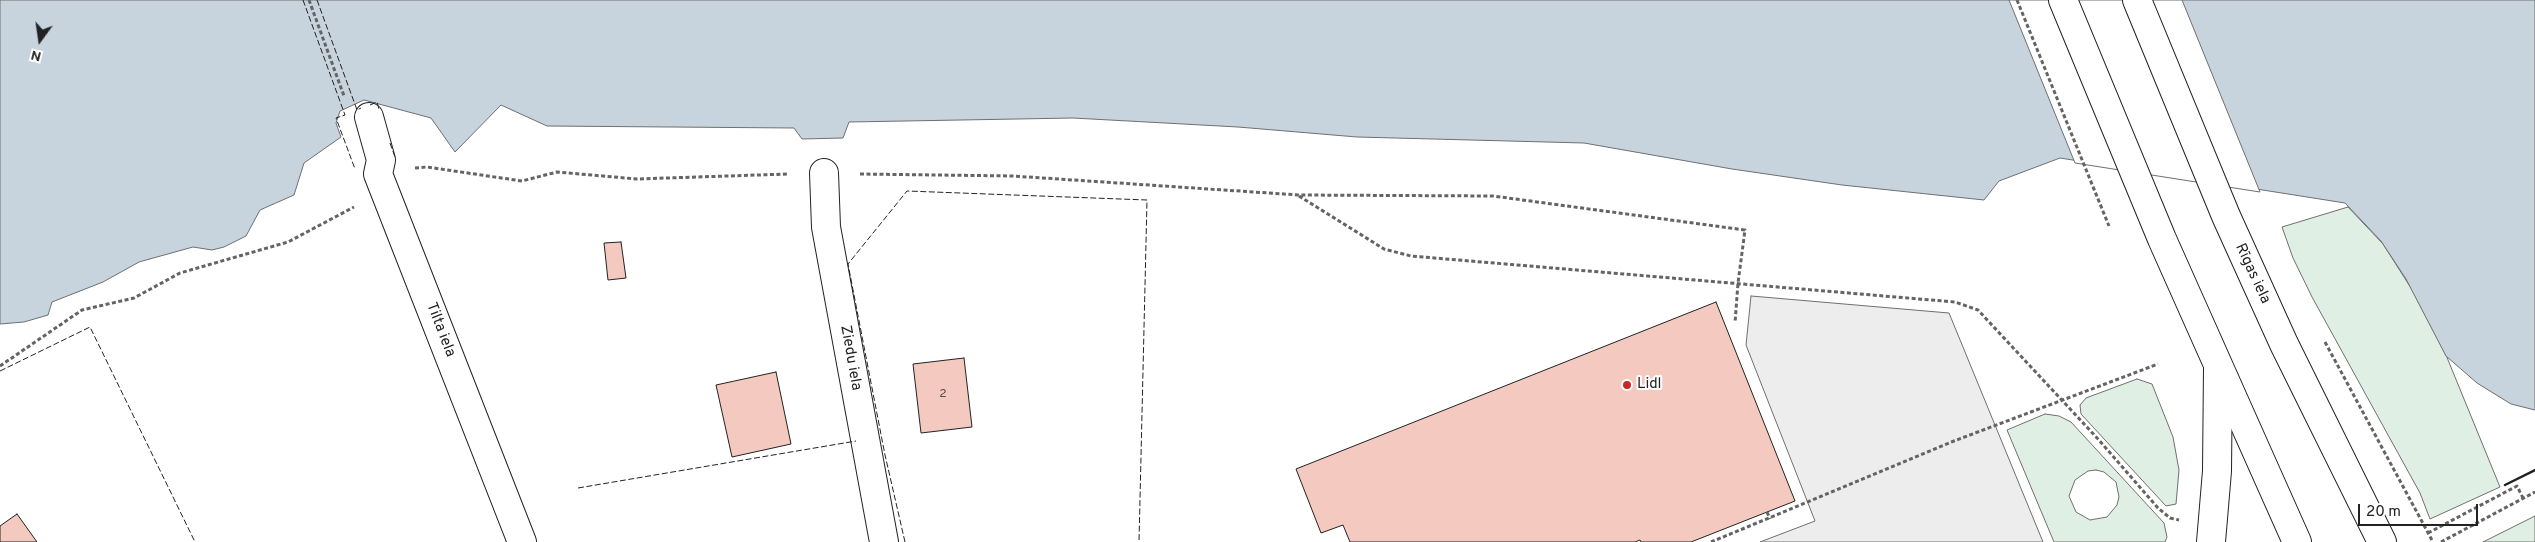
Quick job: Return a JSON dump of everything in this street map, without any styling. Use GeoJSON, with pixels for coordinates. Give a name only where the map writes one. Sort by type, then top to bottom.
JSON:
{"type":"FeatureCollection","features":[{"type":"Feature","properties":{"kind":"main road"},"geometry":{"type":"LineString","coordinates":[[2063,0],[2162,239],[2297,542]]}},
{"type":"Feature","properties":{"kind":"main road","name":"Rīgas iela"},"geometry":{"type":"LineString","coordinates":[[2136,0],[2226,216],[2284,344],[2382,542]]}},
{"type":"Feature","properties":{"kind":"main road","name":"Tilta iela"},"geometry":{"type":"LineString","coordinates":[[358,110],[381,160],[378,174],[522,542]]}},
{"type":"Feature","properties":{"kind":"main road","name":"Ziedu iela"},"geometry":{"type":"LineString","coordinates":[[824,173],[826,227],[884,542]]}},
{"type":"Feature","properties":{"kind":"main road"},"geometry":{"type":"LineString","coordinates":[[2211,542],[2217,471],[2218,367]]}},
{"type":"Feature","properties":{"kind":"path"},"geometry":{"type":"LineString","coordinates":[[308,0],[358,110]]}},
{"type":"Feature","properties":{"kind":"path"},"geometry":{"type":"LineString","coordinates":[[2017,0],[2109,226]]}},
{"type":"Feature","properties":{"kind":"path"},"geometry":{"type":"LineString","coordinates":[[824,173],[1013,176],[1298,195],[1493,196],[1745,230],[1735,323]]}},
{"type":"Feature","properties":{"kind":"path"},"geometry":{"type":"LineString","coordinates":[[1298,195],[1384,249],[1411,256],[1955,302],[1978,310],[2158,508],[2170,518],[2186,522]]}},
{"type":"Feature","properties":{"kind":"path"},"geometry":{"type":"LineString","coordinates":[[2329,348],[2433,542]]}},
{"type":"Feature","properties":{"kind":"path"},"geometry":{"type":"LineString","coordinates":[[1711,542],[1944,444],[2158,364]]}},
{"type":"Feature","properties":{"kind":"path"},"geometry":{"type":"LineString","coordinates":[[2428,533],[2517,486],[2523,498]]}},
{"type":"Feature","properties":{"kind":"path"},"geometry":{"type":"LineString","coordinates":[[2441,542],[2535,492]]}},
{"type":"Feature","properties":{"kind":"path"},"geometry":{"type":"LineString","coordinates":[[1767,512],[1770,518]]}},
{"type":"Feature","properties":{"kind":"green space"},"geometry":{"type":"Polygon","coordinates":[[[2348,207],[2383,244],[2411,288],[2446,355],[2500,487],[2430,519],[2420,493],[2312,297],[2293,258],[2282,227],[2348,207]]]}},
{"type":"Feature","properties":{"kind":"green space"},"geometry":{"type":"Polygon","coordinates":[[[2137,379],[2152,384],[2173,437],[2179,470],[2176,504],[2166,506],[2081,414],[2080,405],[2086,398],[2137,379]]]}},
{"type":"Feature","properties":{"kind":"green space"},"geometry":{"type":"Polygon","coordinates":[[[2045,414],[2059,416],[2071,422],[2164,523],[2167,537],[2165,542],[2054,542],[2007,430],[2045,414]],[[2088,471],[2075,480],[2069,496],[2076,512],[2090,520],[2107,517],[2117,505],[2119,497],[2116,482],[2104,472],[2088,471]]]}},
{"type":"Feature","properties":{"kind":"green space"},"geometry":{"type":"Polygon","coordinates":[[[2535,516],[2535,542],[2483,542],[2535,516]]]}},
{"type":"Feature","properties":{"kind":"shaded area"},"geometry":{"type":"Polygon","coordinates":[[[0,0],[2535,0],[2535,410],[2511,404],[2477,383],[2446,356],[2406,279],[2381,241],[2345,203],[2060,158],[1999,181],[1984,200],[1842,185],[1732,169],[1584,143],[1357,137],[1238,127],[1073,118],[849,122],[843,138],[802,139],[794,128],[547,126],[501,105],[455,152],[431,118],[364,100],[340,111],[336,123],[341,137],[304,163],[294,195],[260,210],[246,236],[224,247],[212,250],[193,247],[139,262],[103,282],[52,302],[48,315],[24,322],[0,324],[0,0]]]}},
{"type":"Feature","properties":{"kind":"shaded area"},"geometry":{"type":"Polygon","coordinates":[[[1751,296],[1949,313],[2043,542],[1760,542],[1815,521],[1746,345],[1751,296]]]}},
{"type":"Feature","properties":{"kind":"pier"},"geometry":{"type":"Polygon","coordinates":[[[2009,0],[2182,0],[2260,192],[2075,163],[2009,0]]]}},
{"type":"Feature","properties":{"kind":"building"},"geometry":{"type":"Polygon","coordinates":[[[621,242],[626,278],[608,280],[604,243],[621,242]]]}},
{"type":"Feature","properties":{"kind":"building","name":"Lidl"},"geometry":{"type":"Polygon","coordinates":[[[1716,302],[1795,501],[1691,542],[1641,542],[1640,540],[1635,542],[1350,542],[1343,525],[1321,533],[1296,469],[1716,302]]]}},
{"type":"Feature","properties":{"kind":"building"},"geometry":{"type":"Polygon","coordinates":[[[964,358],[972,427],[921,433],[913,364],[964,358]]]}},
{"type":"Feature","properties":{"kind":"building"},"geometry":{"type":"Polygon","coordinates":[[[776,372],[791,444],[732,457],[716,385],[776,372]]]}},
{"type":"Feature","properties":{"kind":"building"},"geometry":{"type":"Polygon","coordinates":[[[17,514],[37,542],[0,542],[0,526],[17,514]]]}},
{"type":"Feature","properties":{"kind":"fence"},"geometry":{"type":"LineString","coordinates":[[303,0],[345,115],[336,118],[355,169]]}},
{"type":"Feature","properties":{"kind":"fence"},"geometry":{"type":"LineString","coordinates":[[317,0],[357,110],[361,108]]}},
{"type":"Feature","properties":{"kind":"fence"},"geometry":{"type":"LineString","coordinates":[[370,105],[377,102],[379,109]]}},
{"type":"Feature","properties":{"kind":"fence"},"geometry":{"type":"LineString","coordinates":[[390,143],[395,157]]}},
{"type":"Feature","properties":{"kind":"fence"},"geometry":{"type":"LineString","coordinates":[[905,542],[885,455],[848,264],[907,191],[1147,200],[1139,542]]}},
{"type":"Feature","properties":{"kind":"fence"},"geometry":{"type":"LineString","coordinates":[[0,371],[90,327],[195,542]]}},
{"type":"Feature","properties":{"kind":"fence"},"geometry":{"type":"LineString","coordinates":[[578,488],[856,441]]}},
{"type":"Feature","properties":{"kind":"wall"},"geometry":{"type":"LineString","coordinates":[[2505,485],[2535,470]]}},
{"type":"Feature","properties":{"kind":"place","name":"Lidl"},"geometry":{"type":"Point","coordinates":[1627,385]}}]}
